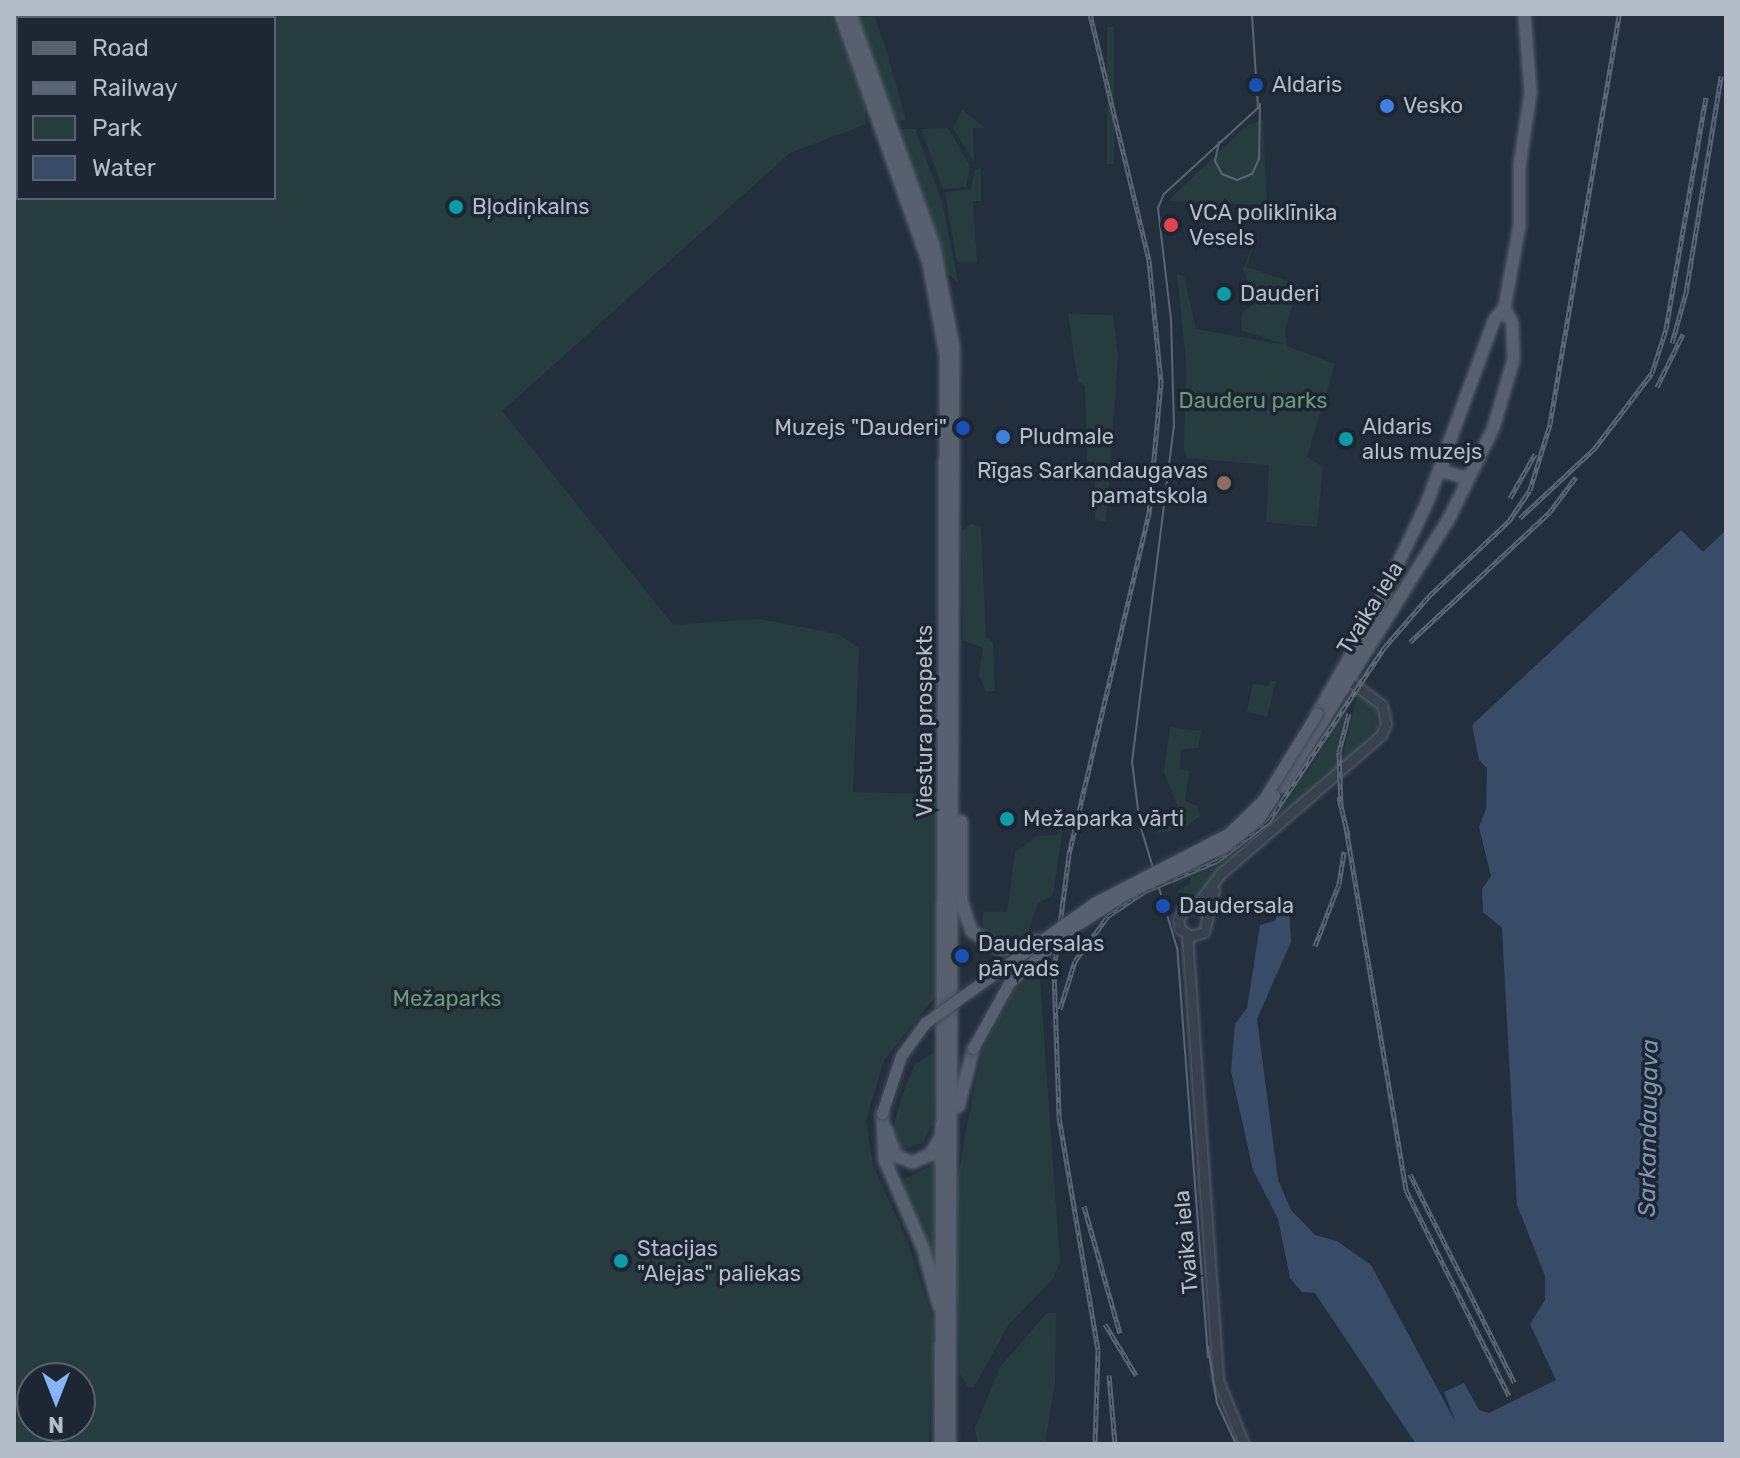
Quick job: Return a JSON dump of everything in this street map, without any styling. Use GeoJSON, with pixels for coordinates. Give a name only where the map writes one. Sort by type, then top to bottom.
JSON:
{"type":"FeatureCollection","features":[{"type":"Feature","properties":{"kind":"main road","name":"Viestura prospekts"},"geometry":{"type":"LineString","coordinates":[[840,14],[911,198]]}},
{"type":"Feature","properties":{"kind":"main road","name":"Viestura prospekts"},"geometry":{"type":"LineString","coordinates":[[850,14],[948,309],[954,764],[948,1040],[943,1121],[940,1444]]}},
{"type":"Feature","properties":{"kind":"main road","name":"Tvaika iela"},"geometry":{"type":"LineString","coordinates":[[1344,677],[1442,465],[1494,319],[1504,307],[1519,225],[1519,166],[1530,92],[1524,14]]}},
{"type":"Feature","properties":{"kind":"main road","name":"Tvaika iela"},"geometry":{"type":"LineString","coordinates":[[1344,677],[1467,478],[1510,376],[1512,323],[1504,307]]}},
{"type":"Feature","properties":{"kind":"main road","name":"Viestura prospekts"},"geometry":{"type":"LineString","coordinates":[[949,1444],[952,1150],[948,1040],[951,418]]}},
{"type":"Feature","properties":{"kind":"main road"},"geometry":{"type":"LineString","coordinates":[[1442,465],[1443,471],[1467,478]]}},
{"type":"Feature","properties":{"kind":"main road"},"geometry":{"type":"LineString","coordinates":[[943,1121],[930,1154],[912,1162],[891,1149],[885,1113],[898,1076],[926,1030],[1117,899],[1215,852],[1248,829],[1344,677]]}},
{"type":"Feature","properties":{"kind":"main road"},"geometry":{"type":"LineString","coordinates":[[943,1342],[930,1268],[884,1159],[885,1113],[893,1072],[925,1023],[1045,936],[1120,887],[1205,847],[1242,823],[1275,783],[1321,716]]}},
{"type":"Feature","properties":{"kind":"main road"},"geometry":{"type":"LineString","coordinates":[[954,764],[961,814],[961,900],[971,931],[989,946],[1013,949],[1045,936]]}},
{"type":"Feature","properties":{"kind":"main road"},"geometry":{"type":"LineString","coordinates":[[952,1150],[973,1048],[1009,983],[1064,934]]}},
{"type":"Feature","properties":{"kind":"street","name":"Tvaika iela"},"geometry":{"type":"LineString","coordinates":[[1244,1444],[1218,1380],[1193,1076],[1193,936],[1178,919],[1185,908],[1196,906],[1224,872],[1381,735],[1386,723],[1382,705],[1344,677]]}},
{"type":"Feature","properties":{"kind":"street","name":"Tvaika iela"},"geometry":{"type":"LineString","coordinates":[[1193,936],[1207,929],[1206,913],[1224,872]]}},
{"type":"Feature","properties":{"kind":"street"},"geometry":{"type":"LineString","coordinates":[[1196,906],[1206,913]]}},
{"type":"Feature","properties":{"kind":"green space","name":"Mežaparks"},"geometry":{"type":"Polygon","coordinates":[[[14,14],[831,14],[865,106],[866,124],[790,153],[502,411],[673,625],[759,619],[838,634],[859,648],[853,792],[920,794],[924,786],[933,784],[925,794],[933,789],[939,794],[936,996],[884,1060],[866,1121],[873,1165],[908,1243],[934,1323],[929,1444],[14,1444],[14,14]]]}},
{"type":"Feature","properties":{"kind":"green space"},"geometry":{"type":"Polygon","coordinates":[[[874,16],[906,120],[895,121],[857,17],[874,16]]]}},
{"type":"Feature","properties":{"kind":"green space"},"geometry":{"type":"Polygon","coordinates":[[[1107,27],[1114,27],[1114,164],[1107,164],[1107,27]]]}},
{"type":"Feature","properties":{"kind":"green space"},"geometry":{"type":"Polygon","coordinates":[[[962,110],[985,128],[973,128],[974,162],[953,128],[962,110]]]}},
{"type":"Feature","properties":{"kind":"green space"},"geometry":{"type":"Polygon","coordinates":[[[1263,120],[1267,205],[1168,201],[1247,125],[1263,120]]]}},
{"type":"Feature","properties":{"kind":"green space"},"geometry":{"type":"Polygon","coordinates":[[[948,128],[970,166],[966,187],[943,189],[921,129],[948,128]]]}},
{"type":"Feature","properties":{"kind":"green space"},"geometry":{"type":"Polygon","coordinates":[[[896,129],[915,129],[942,202],[958,283],[943,269],[896,129]]]}},
{"type":"Feature","properties":{"kind":"green space"},"geometry":{"type":"Polygon","coordinates":[[[981,167],[981,201],[973,201],[977,262],[957,262],[945,192],[971,189],[975,170],[981,167]]]}},
{"type":"Feature","properties":{"kind":"green space","name":"Dauderu parks"},"geometry":{"type":"Polygon","coordinates":[[[1255,240],[1247,267],[1299,285],[1285,330],[1287,346],[1335,364],[1307,457],[1323,467],[1317,527],[1266,522],[1269,465],[1187,458],[1184,449],[1186,362],[1177,274],[1184,276],[1196,329],[1286,345],[1241,330],[1242,313],[1256,302],[1243,269],[1255,240]]]}},
{"type":"Feature","properties":{"kind":"green space"},"geometry":{"type":"Polygon","coordinates":[[[1068,314],[1113,315],[1118,355],[1106,522],[1095,519],[1095,462],[1087,461],[1085,386],[1078,381],[1068,314]]]}},
{"type":"Feature","properties":{"kind":"green space"},"geometry":{"type":"Polygon","coordinates":[[[971,524],[981,527],[986,637],[993,643],[995,691],[986,692],[979,675],[983,648],[963,640],[962,531],[971,524]]]}},
{"type":"Feature","properties":{"kind":"green space"},"geometry":{"type":"Polygon","coordinates":[[[1270,681],[1276,681],[1267,717],[1247,711],[1253,684],[1268,686],[1270,681]]]}},
{"type":"Feature","properties":{"kind":"green space"},"geometry":{"type":"Polygon","coordinates":[[[1358,693],[1375,706],[1378,728],[1340,765],[1358,693]]]}},
{"type":"Feature","properties":{"kind":"green space"},"geometry":{"type":"Polygon","coordinates":[[[1347,707],[1336,771],[1273,820],[1315,759],[1347,707]]]}},
{"type":"Feature","properties":{"kind":"green space"},"geometry":{"type":"Polygon","coordinates":[[[1170,727],[1201,731],[1198,748],[1181,750],[1180,769],[1189,771],[1185,801],[1197,806],[1200,816],[1186,827],[1158,833],[1157,825],[1182,818],[1164,772],[1170,727]]]}},
{"type":"Feature","properties":{"kind":"green space"},"geometry":{"type":"Polygon","coordinates":[[[1065,814],[1053,895],[1038,903],[1028,932],[1003,940],[982,930],[983,911],[1007,912],[1015,852],[1037,836],[1057,835],[1065,814]]]}},
{"type":"Feature","properties":{"kind":"green space"},"geometry":{"type":"Polygon","coordinates":[[[1244,847],[1201,895],[1176,892],[1191,882],[1190,877],[1173,887],[1171,881],[1244,847]]]}},
{"type":"Feature","properties":{"kind":"green space"},"geometry":{"type":"Polygon","coordinates":[[[1040,979],[1060,1262],[1053,1279],[1009,1324],[974,1387],[968,1387],[960,1374],[957,1282],[957,1187],[965,1135],[985,1038],[1006,994],[1027,980],[1040,979]]]}},
{"type":"Feature","properties":{"kind":"green space"},"geometry":{"type":"Polygon","coordinates":[[[935,1052],[933,1124],[923,1143],[900,1151],[894,1124],[903,1093],[915,1064],[935,1052]]]}},
{"type":"Feature","properties":{"kind":"green space"},"geometry":{"type":"Polygon","coordinates":[[[935,1163],[934,1255],[907,1206],[903,1180],[935,1163]]]}},
{"type":"Feature","properties":{"kind":"green space"},"geometry":{"type":"Polygon","coordinates":[[[1047,1313],[1056,1313],[1055,1382],[1045,1444],[978,1444],[975,1428],[1000,1367],[1047,1313]]]}},
{"type":"Feature","properties":{"kind":"water","name":"Sarkandaugava"},"geometry":{"type":"Polygon","coordinates":[[[1681,530],[1703,552],[1726,530],[1726,1444],[1416,1444],[1315,1293],[1302,1292],[1290,1278],[1278,1219],[1253,1170],[1231,1071],[1235,1024],[1247,1008],[1260,925],[1275,921],[1281,907],[1289,906],[1291,942],[1257,1019],[1278,1180],[1291,1210],[1315,1235],[1337,1241],[1371,1265],[1456,1423],[1444,1392],[1464,1383],[1479,1410],[1489,1413],[1556,1380],[1530,1324],[1545,1300],[1545,1276],[1517,1205],[1502,928],[1483,912],[1482,889],[1491,876],[1479,827],[1486,809],[1487,768],[1479,760],[1472,725],[1681,530]]]}},
{"type":"Feature","properties":{"kind":"tram line"},"geometry":{"type":"LineString","coordinates":[[1208,1357],[1177,948],[1140,825],[1132,762],[1174,427],[1171,320],[1158,208],[1164,194],[1258,108],[1252,14]]}},
{"type":"Feature","properties":{"kind":"tram line"},"geometry":{"type":"LineString","coordinates":[[1219,142],[1215,161],[1222,174],[1237,180],[1252,174],[1259,159],[1260,104]]}},
{"type":"Feature","properties":{"kind":"tram line"},"geometry":{"type":"LineString","coordinates":[[1208,1347],[1217,1403],[1236,1444]]}},
{"type":"Feature","properties":{"kind":"railway"},"geometry":{"type":"LineString","coordinates":[[1090,14],[1149,260],[1161,382],[1149,513],[1069,855],[1054,971],[1059,1117],[1098,1350],[1095,1444]]}},
{"type":"Feature","properties":{"kind":"railway"},"geometry":{"type":"LineString","coordinates":[[1060,1009],[1075,961],[1108,916],[1145,891],[1217,861],[1269,821],[1384,648],[1429,596],[1509,521],[1530,490],[1550,424],[1619,14]]}},
{"type":"Feature","properties":{"kind":"railway"},"geometry":{"type":"LineString","coordinates":[[1672,343],[1686,293],[1721,76]]}},
{"type":"Feature","properties":{"kind":"railway"},"geometry":{"type":"LineString","coordinates":[[1520,518],[1595,448],[1652,373],[1666,329],[1706,97]]}},
{"type":"Feature","properties":{"kind":"railway"},"geometry":{"type":"LineString","coordinates":[[1657,387],[1683,334]]}},
{"type":"Feature","properties":{"kind":"railway"},"geometry":{"type":"LineString","coordinates":[[1510,498],[1535,454]]}},
{"type":"Feature","properties":{"kind":"railway"},"geometry":{"type":"LineString","coordinates":[[1410,642],[1549,513],[1576,477]]}},
{"type":"Feature","properties":{"kind":"railway"},"geometry":{"type":"LineString","coordinates":[[1341,807],[1339,752],[1349,713]]}},
{"type":"Feature","properties":{"kind":"railway"},"geometry":{"type":"LineString","coordinates":[[1339,797],[1348,836]]}},
{"type":"Feature","properties":{"kind":"railway"},"geometry":{"type":"LineString","coordinates":[[1346,827],[1406,1190],[1509,1396]]}},
{"type":"Feature","properties":{"kind":"railway"},"geometry":{"type":"LineString","coordinates":[[1315,946],[1339,884],[1344,851]]}},
{"type":"Feature","properties":{"kind":"railway"},"geometry":{"type":"LineString","coordinates":[[1410,1174],[1514,1382]]}},
{"type":"Feature","properties":{"kind":"railway"},"geometry":{"type":"LineString","coordinates":[[1084,1206],[1120,1333]]}},
{"type":"Feature","properties":{"kind":"railway"},"geometry":{"type":"LineString","coordinates":[[1105,1324],[1136,1375]]}},
{"type":"Feature","properties":{"kind":"railway"},"geometry":{"type":"LineString","coordinates":[[1109,1375],[1115,1444]]}},
{"type":"Feature","properties":{"kind":"place","name":"Aldaris"},"geometry":{"type":"Point","coordinates":[1256,85]}},
{"type":"Feature","properties":{"kind":"place","name":"Vesko"},"geometry":{"type":"Point","coordinates":[1387,106]}},
{"type":"Feature","properties":{"kind":"place","name":"Bļodiņkalns"},"geometry":{"type":"Point","coordinates":[456,207]}},
{"type":"Feature","properties":{"kind":"place","name":"VCA poliklīnika Vesels"},"geometry":{"type":"Point","coordinates":[1171,225]}},
{"type":"Feature","properties":{"kind":"place","name":"Dauderi"},"geometry":{"type":"Point","coordinates":[1224,294]}},
{"type":"Feature","properties":{"kind":"place","name":"Muzejs \"Dauderi\""},"geometry":{"type":"Point","coordinates":[963,428]}},
{"type":"Feature","properties":{"kind":"place","name":"Pludmale"},"geometry":{"type":"Point","coordinates":[1003,437]}},
{"type":"Feature","properties":{"kind":"place","name":"Aldaris alus muzejs"},"geometry":{"type":"Point","coordinates":[1346,439]}},
{"type":"Feature","properties":{"kind":"place","name":"Rīgas Sarkandaugavas pamatskola"},"geometry":{"type":"Point","coordinates":[1224,483]}},
{"type":"Feature","properties":{"kind":"place","name":"Mežaparka vārti"},"geometry":{"type":"Point","coordinates":[1007,819]}},
{"type":"Feature","properties":{"kind":"place","name":"Daudersala"},"geometry":{"type":"Point","coordinates":[1163,906]}},
{"type":"Feature","properties":{"kind":"place","name":"Daudersalas pārvads"},"geometry":{"type":"Point","coordinates":[962,956]}},
{"type":"Feature","properties":{"kind":"place","name":"Stacijas \"Alejas\" paliekas"},"geometry":{"type":"Point","coordinates":[621,1261]}}]}
